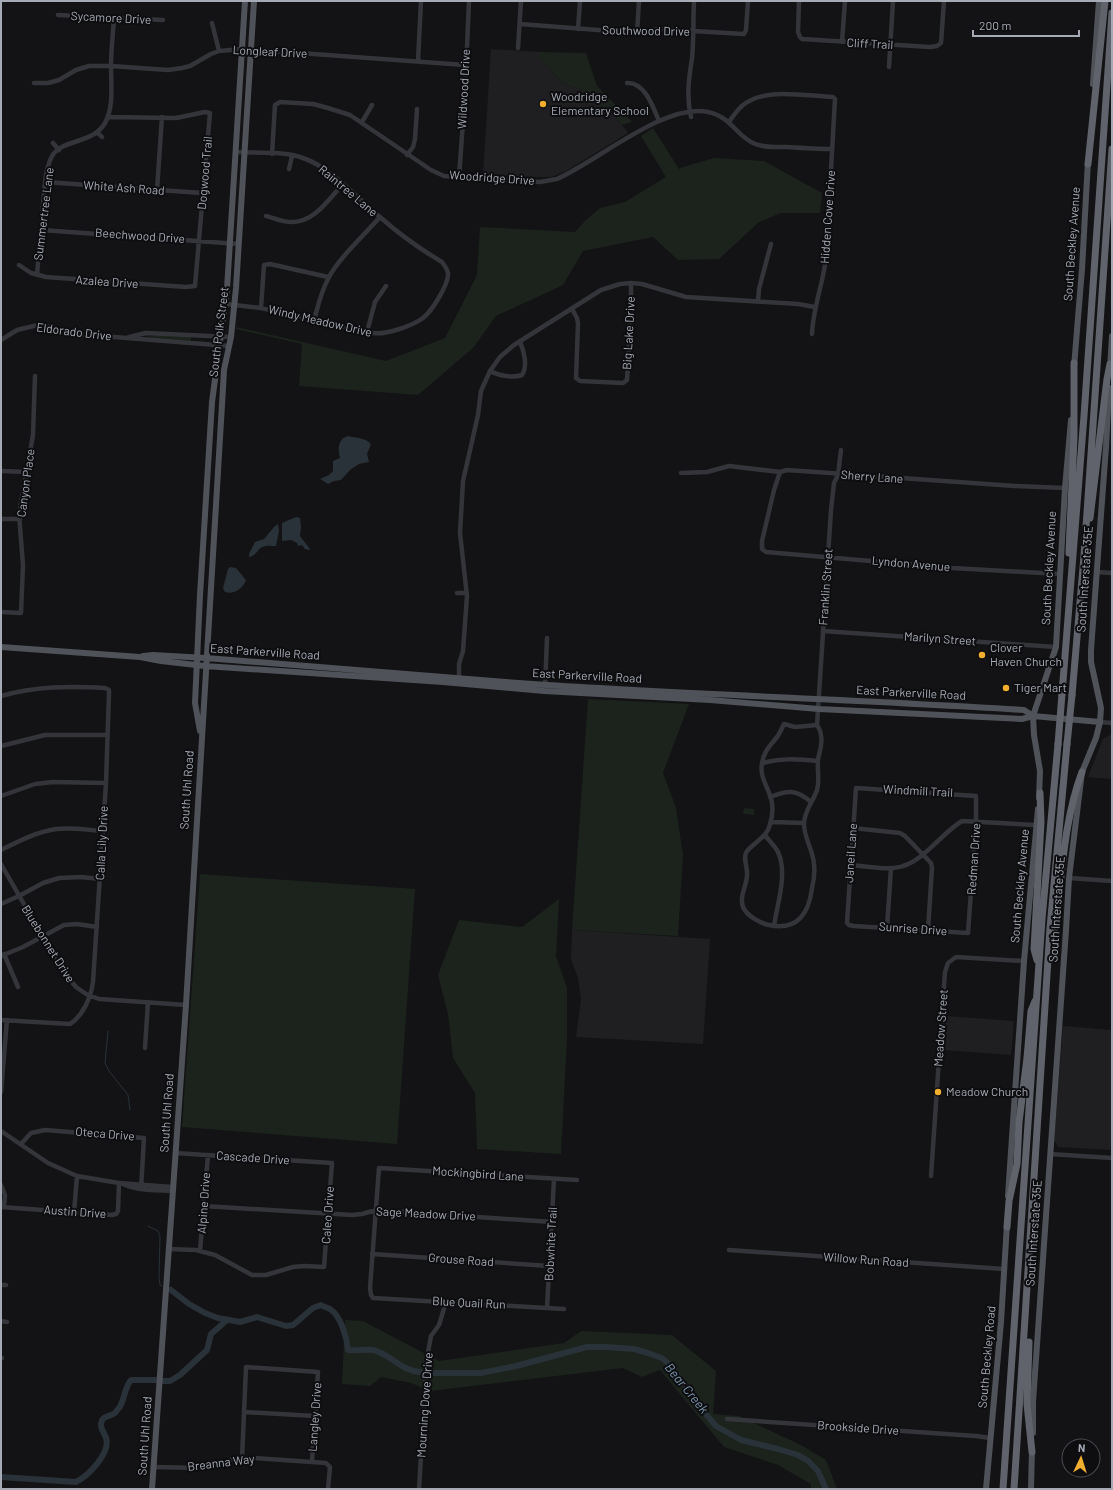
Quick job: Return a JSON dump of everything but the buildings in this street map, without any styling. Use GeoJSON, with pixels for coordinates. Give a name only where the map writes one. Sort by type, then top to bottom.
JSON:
{"type":"FeatureCollection","features":[{"type":"Feature","properties":{"kind":"highway"},"geometry":{"type":"LineString","coordinates":[[1088,164],[1105,1]]}},
{"type":"Feature","properties":{"kind":"highway"},"geometry":{"type":"LineString","coordinates":[[1003,1489],[1039,963],[1069,614],[1112,13]]}},
{"type":"Feature","properties":{"kind":"highway"},"geometry":{"type":"LineString","coordinates":[[1014,1489],[1047,971],[1084,556],[1112,149]]}},
{"type":"Feature","properties":{"kind":"highway"},"geometry":{"type":"LineString","coordinates":[[1069,614],[1068,584],[1074,449],[1074,363]]}},
{"type":"Feature","properties":{"kind":"highway"},"geometry":{"type":"LineString","coordinates":[[1084,556],[1110,364]]}},
{"type":"Feature","properties":{"kind":"highway"},"geometry":{"type":"LineString","coordinates":[[1047,971],[1056,926],[1068,825],[1078,782],[1082,772]]}},
{"type":"Feature","properties":{"kind":"highway"},"geometry":{"type":"LineString","coordinates":[[1039,963],[1034,949],[1041,822],[1040,793]]}},
{"type":"Feature","properties":{"kind":"highway"},"geometry":{"type":"LineString","coordinates":[[1007,1227],[1017,1164],[1019,1118],[1027,1058],[1031,1011],[1037,998]]}},
{"type":"Feature","properties":{"kind":"highway"},"geometry":{"type":"LineString","coordinates":[[1030,1243],[1031,1271],[1027,1404],[1032,1452]]}},
{"type":"Feature","properties":{"kind":"main road","name":"South Polk Street"},"geometry":{"type":"LineString","coordinates":[[196,665],[212,402],[226,304],[237,152],[245,1]]}},
{"type":"Feature","properties":{"kind":"main road","name":"South Polk Street"},"geometry":{"type":"LineString","coordinates":[[205,666],[224,370],[231,337],[239,244],[254,1]]}},
{"type":"Feature","properties":{"kind":"main road","name":"South Beckley Avenue"},"geometry":{"type":"LineString","coordinates":[[1007,1227],[1008,1192],[1024,961],[1040,793],[1040,771],[1034,735],[1033,716],[1056,647],[1065,488],[1071,426],[1099,1]]}},
{"type":"Feature","properties":{"kind":"main road","name":"South Interstate 35E"},"geometry":{"type":"LineString","coordinates":[[1031,1489],[1034,1402],[1069,878],[1082,772],[1096,738],[1100,722],[1101,708],[1091,662],[1112,336]]}},
{"type":"Feature","properties":{"kind":"main road","name":"East Parkerville Road"},"geometry":{"type":"LineString","coordinates":[[1,647],[140,657],[205,666],[339,672]]}},
{"type":"Feature","properties":{"kind":"main road","name":"East Parkerville Road"},"geometry":{"type":"LineString","coordinates":[[140,657],[153,655],[206,658],[339,672],[544,688],[635,697],[710,700],[819,709],[905,712],[1022,719],[1033,716],[1100,722]]}},
{"type":"Feature","properties":{"kind":"main road","name":"South Uhl Road"},"geometry":{"type":"LineString","coordinates":[[196,665],[195,703],[201,738]]}},
{"type":"Feature","properties":{"kind":"main road","name":"South Uhl Road"},"geometry":{"type":"LineString","coordinates":[[152,1489],[186,1005],[205,666]]}},
{"type":"Feature","properties":{"kind":"main road","name":"East Parkerville Road"},"geometry":{"type":"LineString","coordinates":[[544,688],[636,690],[906,703],[1024,710],[1033,716]]}},
{"type":"Feature","properties":{"kind":"main road"},"geometry":{"type":"LineString","coordinates":[[635,697],[636,690]]}},
{"type":"Feature","properties":{"kind":"main road"},"geometry":{"type":"LineString","coordinates":[[836,709],[860,707],[863,706],[863,702]]}},
{"type":"Feature","properties":{"kind":"main road"},"geometry":{"type":"LineString","coordinates":[[905,712],[906,703]]}},
{"type":"Feature","properties":{"kind":"main road"},"geometry":{"type":"LineString","coordinates":[[1005,709],[1005,718]]}},
{"type":"Feature","properties":{"kind":"main road","name":"South Beckley Road"},"geometry":{"type":"LineString","coordinates":[[986,1489],[995,1400],[1007,1227]]}},
{"type":"Feature","properties":{"kind":"street"},"geometry":{"type":"LineString","coordinates":[[418,61],[422,1]]}},
{"type":"Feature","properties":{"kind":"street","name":"Wildwood Drive"},"geometry":{"type":"LineString","coordinates":[[459,177],[465,94],[465,65],[469,1]]}},
{"type":"Feature","properties":{"kind":"street"},"geometry":{"type":"LineString","coordinates":[[518,48],[521,1]]}},
{"type":"Feature","properties":{"kind":"street"},"geometry":{"type":"LineString","coordinates":[[578,29],[580,1]]}},
{"type":"Feature","properties":{"kind":"street"},"geometry":{"type":"LineString","coordinates":[[637,33],[639,1]]}},
{"type":"Feature","properties":{"kind":"street"},"geometry":{"type":"LineString","coordinates":[[690,114],[688,94],[694,1]]}},
{"type":"Feature","properties":{"kind":"street","name":"Southwood Drive"},"geometry":{"type":"LineString","coordinates":[[520,24],[637,33],[659,29],[744,34],[746,30],[748,1]]}},
{"type":"Feature","properties":{"kind":"street","name":"Cliff Trail"},"geometry":{"type":"LineString","coordinates":[[799,1],[798,32],[802,39],[891,45],[937,46],[940,44],[942,39],[944,1]]}},
{"type":"Feature","properties":{"kind":"street"},"geometry":{"type":"LineString","coordinates":[[842,42],[845,1]]}},
{"type":"Feature","properties":{"kind":"street"},"geometry":{"type":"LineString","coordinates":[[889,67],[893,1]]}},
{"type":"Feature","properties":{"kind":"street","name":"Sycamore Drive"},"geometry":{"type":"LineString","coordinates":[[58,15],[164,20]]}},
{"type":"Feature","properties":{"kind":"street"},"geometry":{"type":"LineString","coordinates":[[53,143],[58,150],[72,142],[94,136],[105,124],[108,117],[111,92],[114,18]]}},
{"type":"Feature","properties":{"kind":"street"},"geometry":{"type":"LineString","coordinates":[[212,23],[220,51]]}},
{"type":"Feature","properties":{"kind":"street","name":"Longleaf Drive"},"geometry":{"type":"LineString","coordinates":[[34,83],[48,83],[58,80],[85,67],[111,66],[168,70],[175,69],[190,66],[211,54],[220,51],[243,49],[465,65]]}},
{"type":"Feature","properties":{"kind":"street"},"geometry":{"type":"LineString","coordinates":[[627,83],[632,84],[645,93],[652,103],[659,120]]}},
{"type":"Feature","properties":{"kind":"street","name":"Hidden Cove Drive"},"geometry":{"type":"LineString","coordinates":[[729,122],[743,105],[754,99],[765,96],[779,94],[834,98],[826,258],[815,307],[812,334]]}},
{"type":"Feature","properties":{"kind":"street","name":"Woodridge Drive"},"geometry":{"type":"LineString","coordinates":[[272,154],[274,106],[280,102],[313,104],[350,115],[407,155],[444,176],[540,182],[557,179],[659,120],[709,112],[720,116],[729,122],[747,139],[760,145],[832,150]]}},
{"type":"Feature","properties":{"kind":"street"},"geometry":{"type":"LineString","coordinates":[[362,122],[372,105]]}},
{"type":"Feature","properties":{"kind":"street"},"geometry":{"type":"LineString","coordinates":[[407,155],[413,147],[415,139],[417,109]]}},
{"type":"Feature","properties":{"kind":"street","name":"Dogwood Trail"},"geometry":{"type":"LineString","coordinates":[[162,117],[176,118],[205,112],[210,113],[202,193],[196,282]]}},
{"type":"Feature","properties":{"kind":"street"},"geometry":{"type":"LineString","coordinates":[[108,117],[162,117],[157,190]]}},
{"type":"Feature","properties":{"kind":"street"},"geometry":{"type":"LineString","coordinates":[[98,132],[102,137]]}},
{"type":"Feature","properties":{"kind":"street","name":"Summertree Lane"},"geometry":{"type":"LineString","coordinates":[[37,275],[47,168],[53,155],[58,150]]}},
{"type":"Feature","properties":{"kind":"street","name":"Raintree Lane"},"geometry":{"type":"LineString","coordinates":[[237,152],[292,156],[308,160],[323,168],[401,234],[446,266]]}},
{"type":"Feature","properties":{"kind":"street"},"geometry":{"type":"LineString","coordinates":[[289,168],[292,156]]}},
{"type":"Feature","properties":{"kind":"street","name":"White Ash Road"},"geometry":{"type":"LineString","coordinates":[[45,182],[202,193]]}},
{"type":"Feature","properties":{"kind":"street"},"geometry":{"type":"LineString","coordinates":[[266,216],[289,222],[305,221],[317,212],[343,184]]}},
{"type":"Feature","properties":{"kind":"street"},"geometry":{"type":"LineString","coordinates":[[314,320],[328,277],[380,217]]}},
{"type":"Feature","properties":{"kind":"street","name":"Beechwood Drive"},"geometry":{"type":"LineString","coordinates":[[41,230],[239,244]]}},
{"type":"Feature","properties":{"kind":"street"},"geometry":{"type":"LineString","coordinates":[[758,301],[759,289],[771,244]]}},
{"type":"Feature","properties":{"kind":"street"},"geometry":{"type":"LineString","coordinates":[[261,308],[264,265],[266,264],[292,268],[328,277]]}},
{"type":"Feature","properties":{"kind":"street","name":"Azalea Drive"},"geometry":{"type":"LineString","coordinates":[[19,265],[37,275],[67,279],[186,287],[196,286],[196,282]]}},
{"type":"Feature","properties":{"kind":"street","name":"Windy Meadow Drive"},"geometry":{"type":"LineString","coordinates":[[226,304],[261,308],[376,334],[388,333],[423,318],[430,312],[443,290],[448,273],[446,266]]}},
{"type":"Feature","properties":{"kind":"street"},"geometry":{"type":"LineString","coordinates":[[459,681],[459,664],[463,651],[467,593],[461,543],[460,515],[462,489],[478,415],[481,391],[490,371],[505,353],[606,288],[620,284],[631,283],[646,285],[686,297],[802,304],[815,307]]}},
{"type":"Feature","properties":{"kind":"street","name":"Big Lake Drive"},"geometry":{"type":"LineString","coordinates":[[572,309],[578,323],[576,380],[622,384],[627,380],[631,283]]}},
{"type":"Feature","properties":{"kind":"street"},"geometry":{"type":"LineString","coordinates":[[367,332],[375,302],[386,286]]}},
{"type":"Feature","properties":{"kind":"street","name":"Eldorado Drive"},"geometry":{"type":"LineString","coordinates":[[1,339],[17,330],[46,326],[76,334],[229,346]]}},
{"type":"Feature","properties":{"kind":"street","name":"Eldorado Drive"},"geometry":{"type":"LineString","coordinates":[[125,338],[146,333],[231,337]]}},
{"type":"Feature","properties":{"kind":"street"},"geometry":{"type":"LineString","coordinates":[[195,335],[195,343]]}},
{"type":"Feature","properties":{"kind":"street"},"geometry":{"type":"LineString","coordinates":[[490,371],[499,375],[522,375],[524,373],[524,354],[520,342]]}},
{"type":"Feature","properties":{"kind":"street","name":"Canyon Place"},"geometry":{"type":"LineString","coordinates":[[1,612],[21,613],[23,565],[20,519],[33,435],[34,376]]}},
{"type":"Feature","properties":{"kind":"street","name":"Franklin Street"},"geometry":{"type":"LineString","coordinates":[[804,823],[805,813],[817,790],[819,777],[818,761],[822,737],[817,725],[831,510],[834,483],[838,474],[842,450]]}},
{"type":"Feature","properties":{"kind":"street","name":"Sherry Lane"},"geometry":{"type":"LineString","coordinates":[[681,473],[707,472],[729,466],[780,472],[787,470],[1015,486],[1065,488]]}},
{"type":"Feature","properties":{"kind":"street"},"geometry":{"type":"LineString","coordinates":[[1,471],[27,472]]}},
{"type":"Feature","properties":{"kind":"street","name":"Lyndon Avenue"},"geometry":{"type":"LineString","coordinates":[[780,472],[765,527],[762,549],[766,552],[774,554],[952,568],[1060,574]]}},
{"type":"Feature","properties":{"kind":"street"},"geometry":{"type":"LineString","coordinates":[[1,519],[20,519]]}},
{"type":"Feature","properties":{"kind":"street"},"geometry":{"type":"LineString","coordinates":[[1097,572],[1112,573]]}},
{"type":"Feature","properties":{"kind":"street"},"geometry":{"type":"LineString","coordinates":[[457,593],[467,593]]}},
{"type":"Feature","properties":{"kind":"street","name":"Marilyn Street"},"geometry":{"type":"LineString","coordinates":[[823,630],[1056,647]]}},
{"type":"Feature","properties":{"kind":"street"},"geometry":{"type":"LineString","coordinates":[[544,688],[547,638]]}},
{"type":"Feature","properties":{"kind":"street","name":"Calla Lily Drive"},"geometry":{"type":"LineString","coordinates":[[1,696],[14,692],[49,687],[105,688],[109,690],[106,783],[91,995]]}},
{"type":"Feature","properties":{"kind":"street"},"geometry":{"type":"LineString","coordinates":[[1100,722],[1112,722]]}},
{"type":"Feature","properties":{"kind":"street"},"geometry":{"type":"LineString","coordinates":[[771,822],[804,823],[815,865],[810,904],[805,913],[795,922],[787,926],[766,925],[745,910],[742,896],[748,870],[745,860],[746,853],[765,835],[771,822],[772,802],[761,773],[765,751],[777,737],[784,724],[795,727],[817,725]]}},
{"type":"Feature","properties":{"kind":"street"},"geometry":{"type":"LineString","coordinates":[[1,746],[45,735],[107,735]]}},
{"type":"Feature","properties":{"kind":"street"},"geometry":{"type":"LineString","coordinates":[[762,763],[777,759],[818,761]]}},
{"type":"Feature","properties":{"kind":"street"},"geometry":{"type":"LineString","coordinates":[[1,796],[35,784],[52,782],[106,783]]}},
{"type":"Feature","properties":{"kind":"street","name":"Janeil Lane"},"geometry":{"type":"LineString","coordinates":[[847,922],[856,788],[859,788]]}},
{"type":"Feature","properties":{"kind":"street","name":"Windmill Trail"},"geometry":{"type":"LineString","coordinates":[[859,788],[976,796]]}},
{"type":"Feature","properties":{"kind":"street"},"geometry":{"type":"LineString","coordinates":[[770,797],[784,792],[793,792],[802,795],[811,802]]}},
{"type":"Feature","properties":{"kind":"street","name":"Redman Drive"},"geometry":{"type":"LineString","coordinates":[[969,922],[976,822],[976,796]]}},
{"type":"Feature","properties":{"kind":"street"},"geometry":{"type":"LineString","coordinates":[[850,864],[891,868],[905,866],[923,854],[962,821],[1036,825]]}},
{"type":"Feature","properties":{"kind":"street"},"geometry":{"type":"LineString","coordinates":[[1,850],[22,839],[50,830],[70,828],[103,832]]}},
{"type":"Feature","properties":{"kind":"street"},"geometry":{"type":"LineString","coordinates":[[853,828],[900,833],[905,836],[931,863],[932,868],[928,930]]}},
{"type":"Feature","properties":{"kind":"street"},"geometry":{"type":"LineString","coordinates":[[765,835],[778,852],[782,878],[774,926]]}},
{"type":"Feature","properties":{"kind":"street","name":"Bluebonnet Drive"},"geometry":{"type":"LineString","coordinates":[[1,864],[42,937],[65,974],[76,987],[99,999],[186,1005]]}},
{"type":"Feature","properties":{"kind":"street"},"geometry":{"type":"LineString","coordinates":[[887,928],[891,868]]}},
{"type":"Feature","properties":{"kind":"street"},"geometry":{"type":"LineString","coordinates":[[1,904],[43,883],[59,878],[81,876],[100,879]]}},
{"type":"Feature","properties":{"kind":"street"},"geometry":{"type":"LineString","coordinates":[[1069,878],[1112,881]]}},
{"type":"Feature","properties":{"kind":"street","name":"Sunrise Drive"},"geometry":{"type":"LineString","coordinates":[[847,922],[849,925],[854,926],[968,933],[969,922]]}},
{"type":"Feature","properties":{"kind":"street"},"geometry":{"type":"LineString","coordinates":[[18,987],[3,955],[23,947],[64,925],[77,924],[97,927]]}},
{"type":"Feature","properties":{"kind":"street","name":"Meadow Street"},"geometry":{"type":"LineString","coordinates":[[931,1176],[945,972],[948,963],[956,958],[1024,961]]}},
{"type":"Feature","properties":{"kind":"street"},"geometry":{"type":"LineString","coordinates":[[1,1020],[70,1024],[77,1020],[91,995]]}},
{"type":"Feature","properties":{"kind":"street"},"geometry":{"type":"LineString","coordinates":[[145,1048],[148,1002]]}},
{"type":"Feature","properties":{"kind":"street"},"geometry":{"type":"LineString","coordinates":[[1,1092],[2,1064],[7,1020]]}},
{"type":"Feature","properties":{"kind":"street","name":"Oteca Drive"},"geometry":{"type":"LineString","coordinates":[[21,1144],[31,1133],[45,1130],[144,1138],[141,1187]]}},
{"type":"Feature","properties":{"kind":"street"},"geometry":{"type":"LineString","coordinates":[[1,1131],[48,1163],[76,1176],[120,1182],[141,1187],[172,1189]]}},
{"type":"Feature","properties":{"kind":"street","name":"Cascade Drive"},"geometry":{"type":"LineString","coordinates":[[175,1153],[332,1163]]}},
{"type":"Feature","properties":{"kind":"street"},"geometry":{"type":"LineString","coordinates":[[1050,1154],[1112,1158]]}},
{"type":"Feature","properties":{"kind":"street","name":"Alpine Drive"},"geometry":{"type":"LineString","coordinates":[[200,1251],[208,1155]]}},
{"type":"Feature","properties":{"kind":"street","name":"Caleo Drive"},"geometry":{"type":"LineString","coordinates":[[200,1251],[215,1255],[252,1275],[266,1275],[293,1267],[324,1267],[332,1163]]}},
{"type":"Feature","properties":{"kind":"street","name":"Mockingbird Lane"},"geometry":{"type":"LineString","coordinates":[[376,1210],[379,1168],[576,1180]]}},
{"type":"Feature","properties":{"kind":"street"},"geometry":{"type":"LineString","coordinates":[[74,1213],[76,1176]]}},
{"type":"Feature","properties":{"kind":"street","name":"Bobwhite Trail"},"geometry":{"type":"LineString","coordinates":[[547,1308],[554,1179]]}},
{"type":"Feature","properties":{"kind":"street","name":"Austin Drive"},"geometry":{"type":"LineString","coordinates":[[3,1207],[112,1215],[116,1214],[118,1211],[120,1182]]}},
{"type":"Feature","properties":{"kind":"street"},"geometry":{"type":"LineString","coordinates":[[1,1185],[5,1195],[3,1207]]}},
{"type":"Feature","properties":{"kind":"street","name":"Sage Meadow Drive"},"geometry":{"type":"LineString","coordinates":[[204,1206],[352,1215],[376,1210],[552,1222]]}},
{"type":"Feature","properties":{"kind":"street"},"geometry":{"type":"LineString","coordinates":[[372,1254],[376,1210]]}},
{"type":"Feature","properties":{"kind":"street"},"geometry":{"type":"LineString","coordinates":[[168,1248],[200,1251]]}},
{"type":"Feature","properties":{"kind":"street","name":"Willow Run Road"},"geometry":{"type":"LineString","coordinates":[[729,1250],[1004,1269]]}},
{"type":"Feature","properties":{"kind":"street","name":"Grouse Road"},"geometry":{"type":"LineString","coordinates":[[372,1254],[549,1266]]}},
{"type":"Feature","properties":{"kind":"street","name":"Blue Quail Run"},"geometry":{"type":"LineString","coordinates":[[372,1254],[370,1288],[373,1298],[564,1309]]}},
{"type":"Feature","properties":{"kind":"street","name":"Mourning Dove Drive"},"geometry":{"type":"LineString","coordinates":[[418,1489],[427,1358],[431,1336],[439,1325],[446,1302]]}},
{"type":"Feature","properties":{"kind":"street"},"geometry":{"type":"LineString","coordinates":[[1,1321],[7,1322]]}},
{"type":"Feature","properties":{"kind":"street","name":"Langley Drive"},"geometry":{"type":"LineString","coordinates":[[244,1412],[246,1367],[318,1372],[312,1461]]}},
{"type":"Feature","properties":{"kind":"street"},"geometry":{"type":"LineString","coordinates":[[242,1459],[244,1412],[315,1416]]}},
{"type":"Feature","properties":{"kind":"street","name":"Brookside Drive"},"geometry":{"type":"LineString","coordinates":[[727,1419],[990,1438]]}},
{"type":"Feature","properties":{"kind":"street","name":"Breanna Way"},"geometry":{"type":"LineString","coordinates":[[154,1467],[202,1468],[235,1459],[312,1461],[326,1463],[330,1467],[328,1489]]}},
{"type":"Feature","properties":{"kind":"shaded area","name":"Woodridge Elementary School"},"geometry":{"type":"Polygon","coordinates":[[[491,49],[540,52],[540,58],[562,83],[579,89],[617,118],[628,133],[566,171],[551,177],[483,174],[491,49]]]}},
{"type":"Feature","properties":{"kind":"shaded area"},"geometry":{"type":"Polygon","coordinates":[[[540,52],[586,53],[597,86],[632,122],[622,125],[617,118],[579,89],[562,83],[540,58],[540,52]]]}},
{"type":"Feature","properties":{"kind":"shaded area"},"geometry":{"type":"Polygon","coordinates":[[[653,128],[679,169],[714,158],[764,161],[822,193],[820,213],[781,213],[759,222],[719,259],[678,260],[653,237],[583,251],[563,285],[496,316],[473,348],[418,395],[299,386],[302,344],[236,329],[236,327],[386,361],[445,338],[477,275],[480,227],[575,232],[600,208],[625,202],[666,177],[641,136],[653,128]]]}},
{"type":"Feature","properties":{"kind":"shaded area"},"geometry":{"type":"Polygon","coordinates":[[[158,335],[191,337],[191,341],[145,337],[158,335]]]}},
{"type":"Feature","properties":{"kind":"shaded area"},"geometry":{"type":"Polygon","coordinates":[[[348,436],[364,439],[371,444],[367,454],[369,462],[359,464],[350,470],[341,480],[328,484],[320,479],[329,475],[333,471],[333,461],[340,458],[340,442],[344,437],[348,436]]]}},
{"type":"Feature","properties":{"kind":"shaded area"},"geometry":{"type":"Polygon","coordinates":[[[296,517],[300,518],[300,536],[310,549],[309,550],[305,549],[302,545],[298,546],[297,543],[291,540],[282,541],[282,523],[296,517]]]}},
{"type":"Feature","properties":{"kind":"shaded area"},"geometry":{"type":"Polygon","coordinates":[[[278,524],[279,531],[276,546],[262,547],[249,557],[255,542],[264,539],[278,524]]]}},
{"type":"Feature","properties":{"kind":"shaded area"},"geometry":{"type":"Polygon","coordinates":[[[230,567],[236,568],[246,580],[240,589],[228,593],[225,592],[223,588],[228,569],[230,567]]]}},
{"type":"Feature","properties":{"kind":"shaded area"},"geometry":{"type":"Polygon","coordinates":[[[588,699],[689,704],[663,773],[676,808],[683,855],[678,936],[572,930],[588,699]]]}},
{"type":"Feature","properties":{"kind":"shaded area"},"geometry":{"type":"Polygon","coordinates":[[[1112,734],[1112,779],[1088,777],[1103,739],[1112,734]]]}},
{"type":"Feature","properties":{"kind":"shaded area"},"geometry":{"type":"Polygon","coordinates":[[[744,808],[754,809],[754,815],[743,814],[744,808]]]}},
{"type":"Feature","properties":{"kind":"shaded area"},"geometry":{"type":"Polygon","coordinates":[[[200,874],[415,889],[397,1144],[182,1127],[200,874]]]}},
{"type":"Feature","properties":{"kind":"shaded area"},"geometry":{"type":"Polygon","coordinates":[[[559,899],[556,956],[567,988],[567,1037],[561,1154],[477,1149],[475,1093],[453,1058],[448,1014],[438,975],[459,920],[522,927],[559,899]]]}},
{"type":"Feature","properties":{"kind":"shaded area"},"geometry":{"type":"Polygon","coordinates":[[[572,930],[710,939],[703,1044],[576,1037],[581,999],[578,978],[571,959],[572,930]]]}},
{"type":"Feature","properties":{"kind":"shaded area"},"geometry":{"type":"Polygon","coordinates":[[[945,1016],[1014,1021],[1011,1055],[942,1050],[945,1016]]]}},
{"type":"Feature","properties":{"kind":"shaded area"},"geometry":{"type":"Polygon","coordinates":[[[1063,1026],[1112,1030],[1112,1150],[1058,1147],[1054,1140],[1063,1026]]]}},
{"type":"Feature","properties":{"kind":"shaded area"},"geometry":{"type":"Polygon","coordinates":[[[345,1320],[363,1321],[439,1361],[564,1343],[581,1331],[672,1335],[716,1371],[713,1414],[739,1416],[801,1445],[826,1460],[837,1489],[811,1489],[811,1484],[778,1465],[724,1447],[660,1370],[642,1377],[623,1368],[430,1391],[411,1383],[381,1377],[370,1386],[342,1384],[345,1320]]]}},
{"type":"Feature","properties":{"kind":"waterway"},"geometry":{"type":"LineString","coordinates":[[108,1031],[105,1063],[109,1071],[128,1095],[130,1110]]}},
{"type":"Feature","properties":{"kind":"waterway"},"geometry":{"type":"LineString","coordinates":[[148,1226],[158,1231],[160,1236],[159,1277],[160,1285],[162,1286]]}},
{"type":"Feature","properties":{"kind":"waterway","name":"Bear Creek"},"geometry":{"type":"LineString","coordinates":[[171,1290],[189,1304],[205,1313],[218,1318],[240,1322],[257,1317],[286,1326],[293,1325],[313,1308],[321,1305],[334,1312],[345,1334],[348,1350],[373,1350],[385,1355],[406,1368],[420,1372]]}},
{"type":"Feature","properties":{"kind":"waterway","name":"Bear Creek"},"geometry":{"type":"LineString","coordinates":[[163,1381],[170,1381],[180,1375],[207,1350],[211,1334],[227,1320]]}},
{"type":"Feature","properties":{"kind":"waterway","name":"Bear Creek"},"geometry":{"type":"LineString","coordinates":[[429,1373],[481,1373],[516,1366],[587,1347],[634,1349],[648,1353],[662,1358],[671,1366],[716,1426],[741,1440],[798,1455],[808,1461],[818,1471],[826,1489]]}},
{"type":"Feature","properties":{"kind":"waterway","name":"Bear Creek"},"geometry":{"type":"LineString","coordinates":[[1,1477],[76,1482],[81,1479],[102,1457],[107,1444],[101,1428],[102,1421],[115,1413],[119,1408],[131,1380],[156,1380]]}},
{"type":"Feature","properties":{"kind":"place","name":"Woodridge Elementary School"},"geometry":{"type":"Point","coordinates":[543,104]}},
{"type":"Feature","properties":{"kind":"place","name":"Clover Haven Church"},"geometry":{"type":"Point","coordinates":[982,655]}},
{"type":"Feature","properties":{"kind":"place","name":"Tiger Mart"},"geometry":{"type":"Point","coordinates":[1006,688]}},
{"type":"Feature","properties":{"kind":"place","name":"Meadow Church"},"geometry":{"type":"Point","coordinates":[938,1092]}}]}
